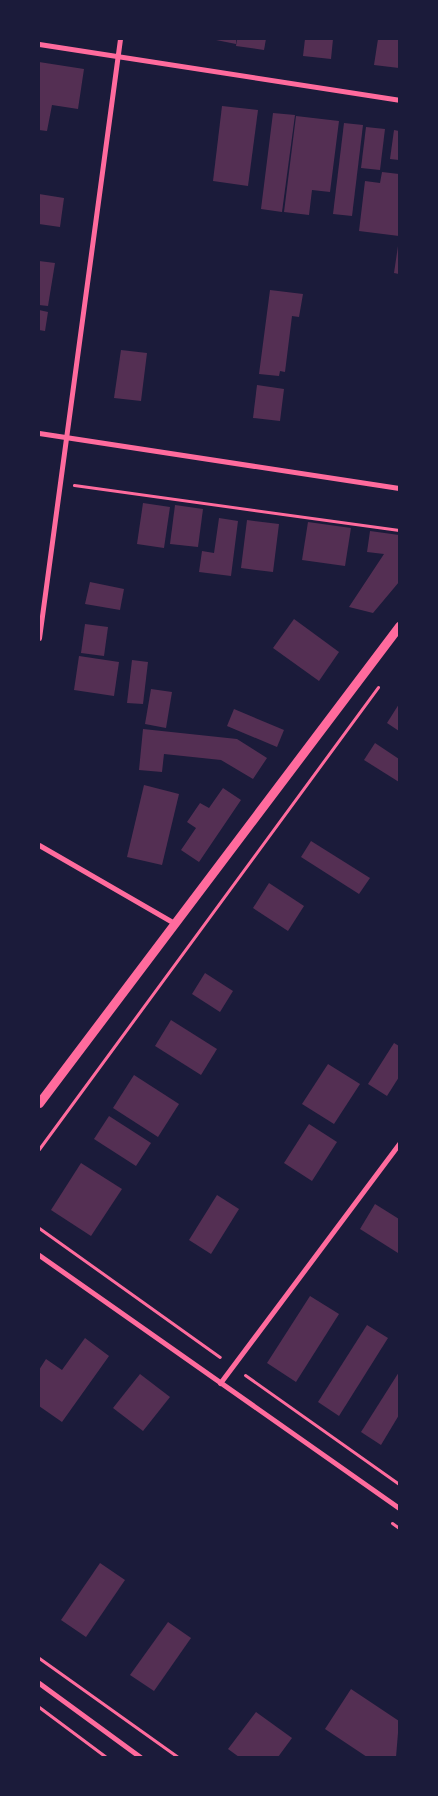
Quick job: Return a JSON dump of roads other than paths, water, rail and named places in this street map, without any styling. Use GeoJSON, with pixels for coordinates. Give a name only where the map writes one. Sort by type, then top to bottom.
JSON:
{"type":"FeatureCollection","features":[{"type":"Feature","properties":{"kind":"street"},"geometry":{"type":"LineString","coordinates":[[39,638],[120,39]]}},
{"type":"Feature","properties":{"kind":"street"},"geometry":{"type":"LineString","coordinates":[[39,44],[399,100]]}},
{"type":"Feature","properties":{"kind":"street"},"geometry":{"type":"LineString","coordinates":[[39,433],[399,488]]}},
{"type":"Feature","properties":{"kind":"street"},"geometry":{"type":"LineString","coordinates":[[39,1103],[176,924],[399,626]]}},
{"type":"Feature","properties":{"kind":"street"},"geometry":{"type":"LineString","coordinates":[[39,845],[176,924]]}},
{"type":"Feature","properties":{"kind":"street"},"geometry":{"type":"LineString","coordinates":[[220,1383],[399,1144]]}},
{"type":"Feature","properties":{"kind":"street"},"geometry":{"type":"LineString","coordinates":[[39,1256],[399,1508]]}},
{"type":"Feature","properties":{"kind":"street"},"geometry":{"type":"LineString","coordinates":[[39,1683],[140,1757]]}}]}
